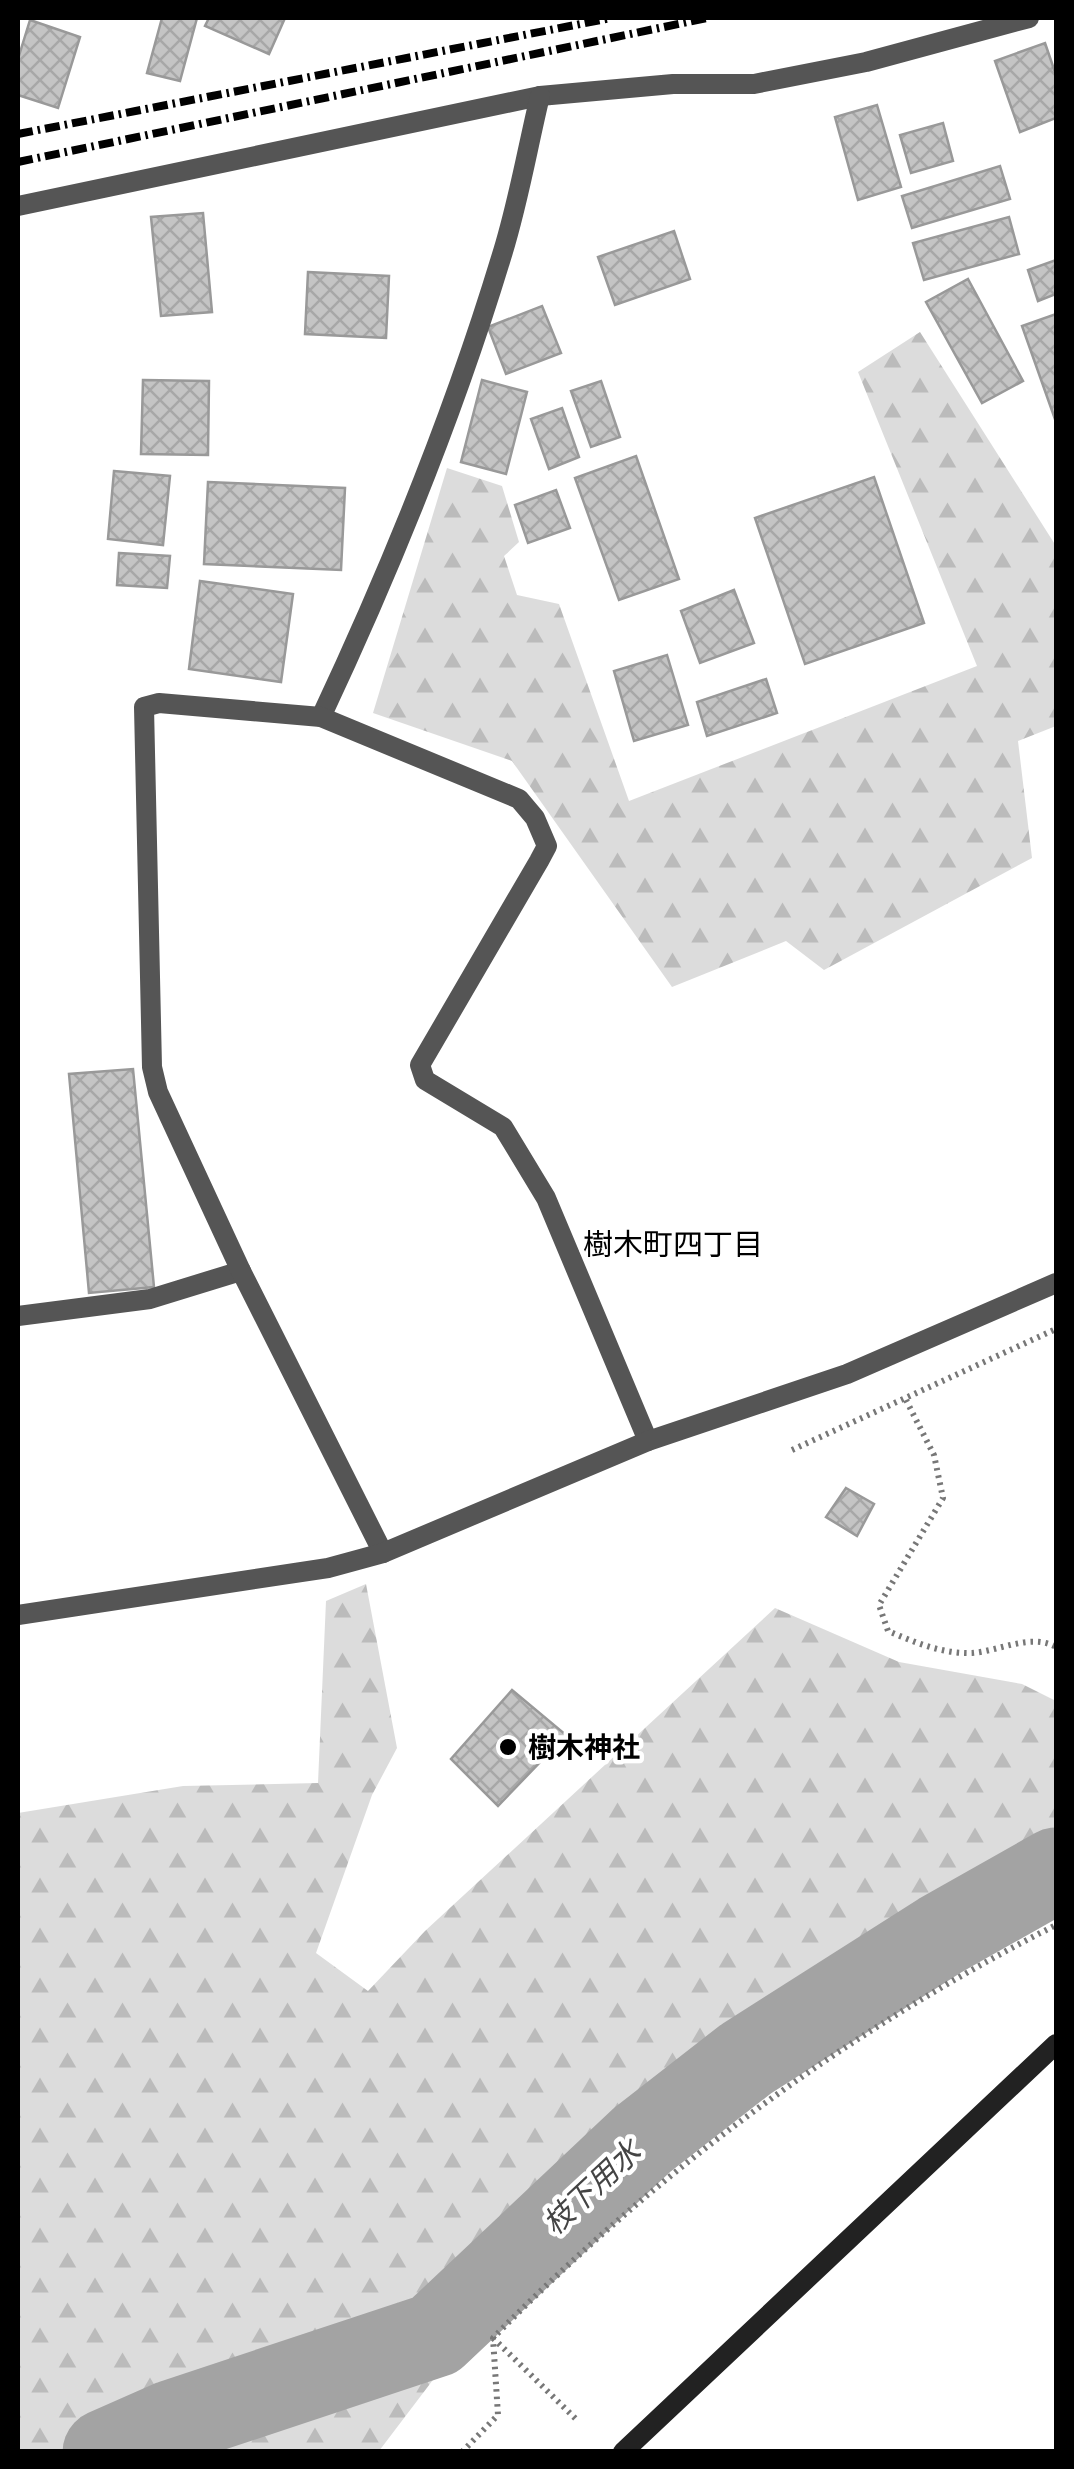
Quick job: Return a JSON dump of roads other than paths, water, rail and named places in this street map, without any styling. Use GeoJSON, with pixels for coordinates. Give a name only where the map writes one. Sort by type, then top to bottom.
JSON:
{"type":"FeatureCollection","features":[{"type":"Feature","properties":{"kind":"street"},"geometry":{"type":"LineString","coordinates":[[18,206],[540,96],[673,84],[754,84],[866,62],[1029,18]]}},
{"type":"Feature","properties":{"kind":"street"},"geometry":{"type":"LineString","coordinates":[[321,717],[391,568],[442,434],[502,255],[540,96]]}},
{"type":"Feature","properties":{"kind":"street"},"geometry":{"type":"LineString","coordinates":[[383,1553],[241,1271],[158,1092],[152,1067],[144,707],[159,703],[321,717],[519,799],[535,818],[546,846],[540,861],[420,1066],[424,1080],[503,1127],[538,1184],[648,1441]]}},
{"type":"Feature","properties":{"kind":"street"},"geometry":{"type":"LineString","coordinates":[[18,1316],[150,1299],[241,1271]]}},
{"type":"Feature","properties":{"kind":"street"},"geometry":{"type":"LineString","coordinates":[[18,1614],[314,1570],[383,1553],[648,1441],[847,1374],[1056,1284]]}},
{"type":"Feature","properties":{"kind":"street"},"geometry":{"type":"LineString","coordinates":[[623,2452],[1056,2044]]}},
{"type":"Feature","properties":{"kind":"waterway","name":"枝下用水"},"geometry":{"type":"LineString","coordinates":[[105,2452],[173,2422],[435,2335],[642,2140],[746,2059],[941,1935],[1056,1870]]}},
{"type":"Feature","properties":{"kind":"railway"},"geometry":{"type":"LineString","coordinates":[[18,134],[611,18]]}},
{"type":"Feature","properties":{"kind":"railway"},"geometry":{"type":"LineString","coordinates":[[18,162],[707,18]]}},
{"type":"Feature","properties":{"kind":"place","name":"樹木神社"},"geometry":{"type":"Point","coordinates":[508,1747]}},
{"type":"Feature","properties":{"kind":"district","name":"樹木町四丁目"},"geometry":{"type":"Point","coordinates":[673,1245]}}]}
